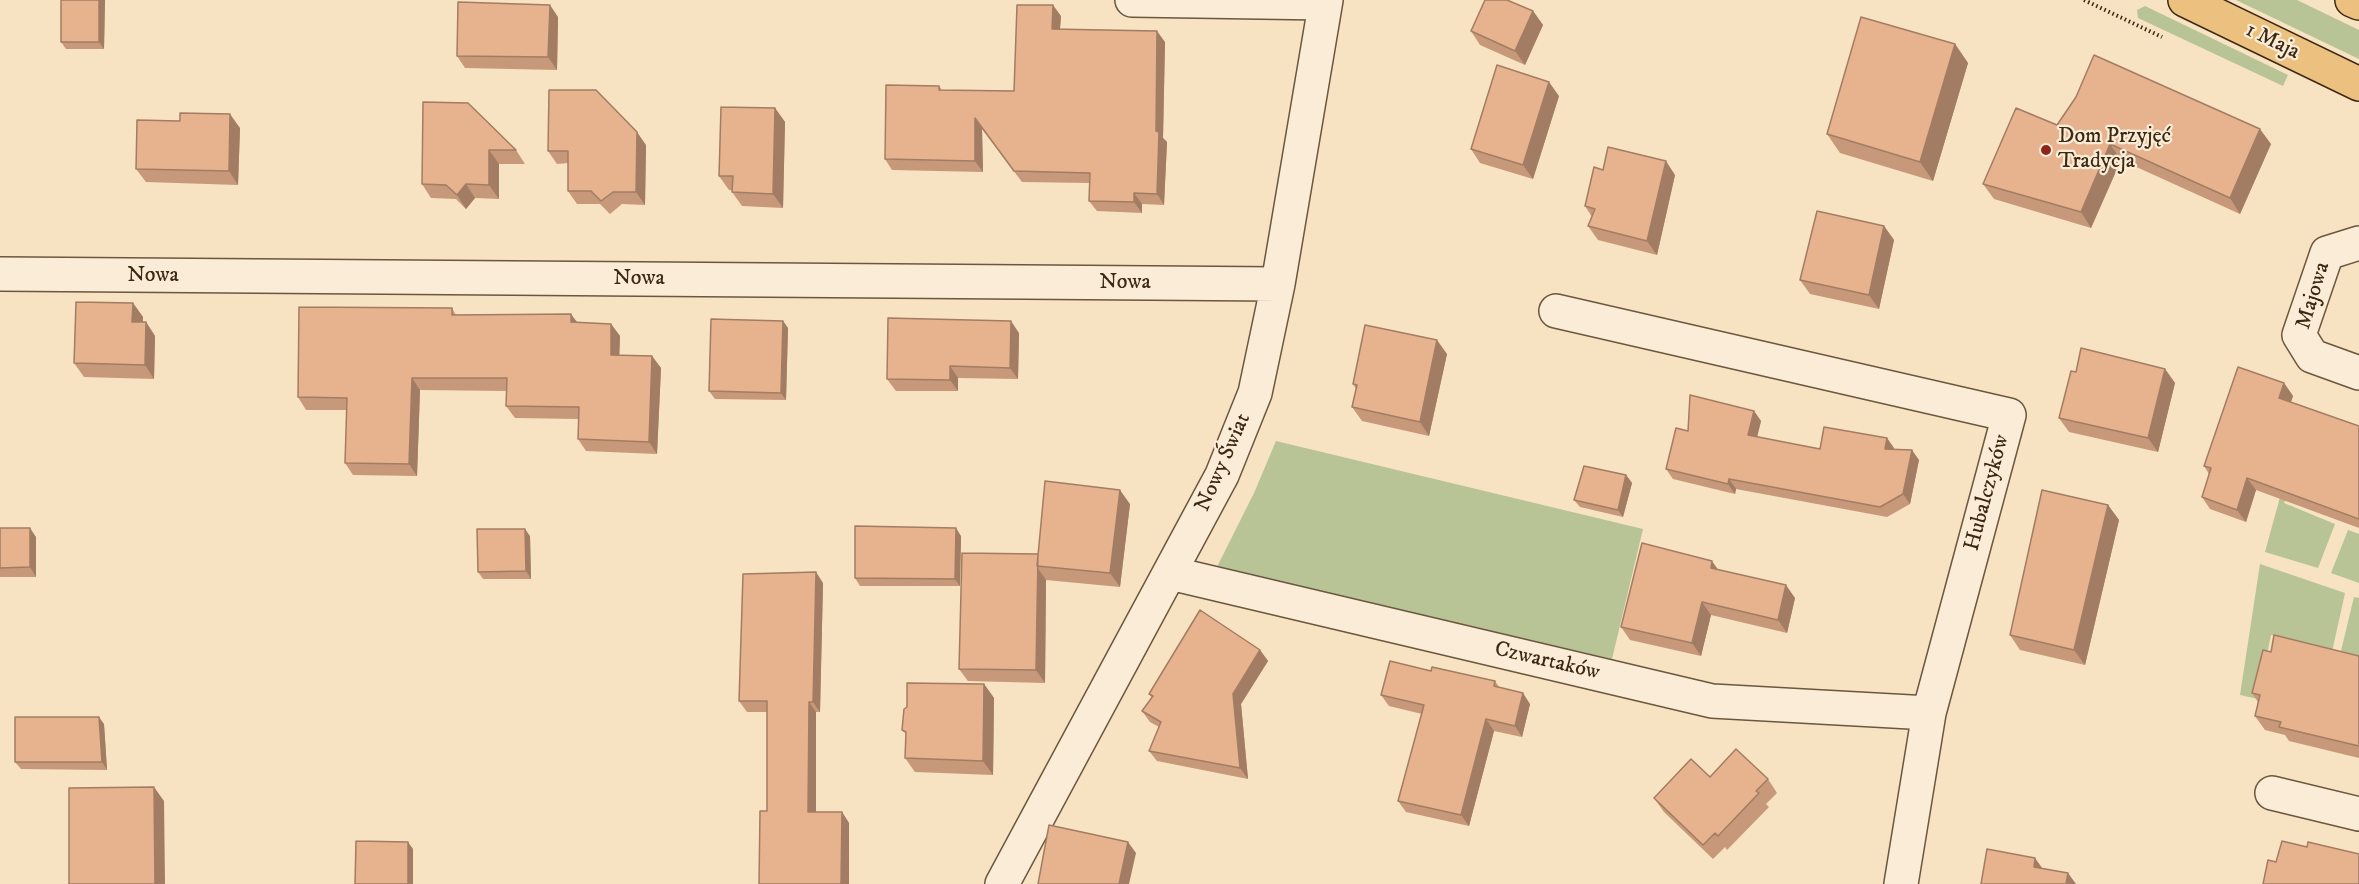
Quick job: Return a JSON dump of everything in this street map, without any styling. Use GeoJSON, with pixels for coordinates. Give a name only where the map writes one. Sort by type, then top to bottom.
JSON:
{"type":"FeatureCollection","features":[{"type":"Feature","properties":{"kind":"main road","name":"1 Maja"},"geometry":{"type":"LineString","coordinates":[[2185,0],[2359,84]]}},
{"type":"Feature","properties":{"kind":"main road"},"geometry":{"type":"LineString","coordinates":[[2352,0],[2359,3]]}},
{"type":"Feature","properties":{"kind":"street"},"geometry":{"type":"LineString","coordinates":[[1132,0],[1325,1]]}},
{"type":"Feature","properties":{"kind":"street","name":"Nowy Świat"},"geometry":{"type":"LineString","coordinates":[[1002,884],[1222,475],[1255,393],[1278,284],[1325,1]]}},
{"type":"Feature","properties":{"kind":"street","name":"Majowa"},"geometry":{"type":"LineString","coordinates":[[2359,243],[2327,253],[2299,335],[2312,356],[2359,374]]}},
{"type":"Feature","properties":{"kind":"street","name":"Nowa"},"geometry":{"type":"LineString","coordinates":[[0,274],[1278,284]]}},
{"type":"Feature","properties":{"kind":"street","name":"Hubalczyków"},"geometry":{"type":"LineString","coordinates":[[1556,311],[2009,415],[1929,713],[1901,884]]}},
{"type":"Feature","properties":{"kind":"street","name":"Czwartaków"},"geometry":{"type":"LineString","coordinates":[[1170,573],[1712,701],[1929,713]]}},
{"type":"Feature","properties":{"kind":"street"},"geometry":{"type":"LineString","coordinates":[[2271,793],[2359,814]]}},
{"type":"Feature","properties":{"kind":"green space"},"geometry":{"type":"Polygon","coordinates":[[[2236,0],[2297,0],[2359,30],[2359,59],[2236,0]]]}},
{"type":"Feature","properties":{"kind":"green space"},"geometry":{"type":"Polygon","coordinates":[[[2145,6],[2288,75],[2283,86],[2138,18],[2137,10],[2145,6]]]}},
{"type":"Feature","properties":{"kind":"green space"},"geometry":{"type":"Polygon","coordinates":[[[1276,441],[1643,529],[1612,659],[1216,569],[1254,493],[1276,441]]]}},
{"type":"Feature","properties":{"kind":"green space"},"geometry":{"type":"Polygon","coordinates":[[[2294,446],[2303,448],[2284,503],[2335,524],[2318,568],[2265,552],[2294,446]]]}},
{"type":"Feature","properties":{"kind":"green space"},"geometry":{"type":"Polygon","coordinates":[[[2348,530],[2359,534],[2359,583],[2331,573],[2348,530]]]}},
{"type":"Feature","properties":{"kind":"green space"},"geometry":{"type":"Polygon","coordinates":[[[2260,564],[2345,593],[2332,652],[2271,635],[2258,699],[2240,695],[2260,564]]]}},
{"type":"Feature","properties":{"kind":"green space"},"geometry":{"type":"Polygon","coordinates":[[[2354,597],[2359,598],[2359,660],[2340,655],[2354,597]]]}},
{"type":"Feature","properties":{"kind":"building"},"geometry":{"type":"Polygon","coordinates":[[[61,0],[99,0],[99,42],[61,42],[61,0]]]}},
{"type":"Feature","properties":{"kind":"building"},"geometry":{"type":"Polygon","coordinates":[[[1485,0],[1507,0],[1533,11],[1515,51],[1471,31],[1485,0]]]}},
{"type":"Feature","properties":{"kind":"building"},"geometry":{"type":"Polygon","coordinates":[[[458,2],[550,5],[548,57],[457,56],[458,2]]]}},
{"type":"Feature","properties":{"kind":"building"},"geometry":{"type":"Polygon","coordinates":[[[1017,5],[1053,5],[1052,29],[1157,31],[1156,131],[1159,132],[1157,194],[1134,193],[1134,202],[1089,201],[1090,173],[1014,171],[975,118],[975,161],[885,159],[886,85],[939,86],[939,90],[1014,91],[1017,5]]]}},
{"type":"Feature","properties":{"kind":"building"},"geometry":{"type":"Polygon","coordinates":[[[1861,17],[1955,44],[1920,162],[1827,134],[1861,17]]]}},
{"type":"Feature","properties":{"kind":"building"},"geometry":{"type":"Polygon","coordinates":[[[2094,55],[2260,129],[2230,198],[2110,144],[2081,212],[1983,184],[2016,108],[2057,125],[2076,97],[2094,55]]]}},
{"type":"Feature","properties":{"kind":"building"},"geometry":{"type":"Polygon","coordinates":[[[1497,65],[1549,82],[1523,165],[1471,149],[1497,65]]]}},
{"type":"Feature","properties":{"kind":"building"},"geometry":{"type":"Polygon","coordinates":[[[549,90],[596,90],[637,132],[636,192],[613,192],[601,201],[591,191],[568,191],[568,151],[548,151],[549,90]]]}},
{"type":"Feature","properties":{"kind":"building"},"geometry":{"type":"Polygon","coordinates":[[[423,102],[468,103],[516,150],[489,150],[489,185],[466,184],[457,195],[446,185],[422,184],[423,102]]]}},
{"type":"Feature","properties":{"kind":"building"},"geometry":{"type":"Polygon","coordinates":[[[721,107],[775,108],[773,194],[732,192],[733,176],[719,176],[721,107]]]}},
{"type":"Feature","properties":{"kind":"building"},"geometry":{"type":"Polygon","coordinates":[[[180,113],[230,114],[229,171],[136,169],[137,120],[180,121],[180,113]]]}},
{"type":"Feature","properties":{"kind":"building"},"geometry":{"type":"Polygon","coordinates":[[[1608,147],[1666,161],[1647,241],[1588,226],[1595,209],[1585,206],[1594,167],[1603,170],[1608,147]]]}},
{"type":"Feature","properties":{"kind":"building"},"geometry":{"type":"Polygon","coordinates":[[[1817,211],[1884,226],[1869,295],[1800,280],[1817,211]]]}},
{"type":"Feature","properties":{"kind":"building"},"geometry":{"type":"Polygon","coordinates":[[[76,302],[133,303],[132,322],[146,322],[145,365],[74,363],[76,302]]]}},
{"type":"Feature","properties":{"kind":"building"},"geometry":{"type":"Polygon","coordinates":[[[299,307],[452,308],[452,315],[571,314],[571,322],[611,324],[611,355],[652,356],[649,442],[578,439],[579,407],[506,406],[507,378],[412,378],[409,464],[345,463],[347,398],[298,397],[299,307]]]}},
{"type":"Feature","properties":{"kind":"building"},"geometry":{"type":"Polygon","coordinates":[[[888,318],[1011,321],[1010,368],[950,366],[950,380],[887,379],[888,318]]]}},
{"type":"Feature","properties":{"kind":"building"},"geometry":{"type":"Polygon","coordinates":[[[711,319],[783,321],[781,393],[709,391],[711,319]]]}},
{"type":"Feature","properties":{"kind":"building"},"geometry":{"type":"Polygon","coordinates":[[[1365,325],[1437,340],[1420,422],[1352,407],[1357,385],[1353,384],[1365,325]]]}},
{"type":"Feature","properties":{"kind":"building"},"geometry":{"type":"Polygon","coordinates":[[[2081,348],[2165,369],[2148,438],[2059,418],[2071,371],[2076,372],[2081,348]]]}},
{"type":"Feature","properties":{"kind":"building"},"geometry":{"type":"Polygon","coordinates":[[[2238,367],[2284,383],[2279,398],[2359,426],[2359,519],[2247,478],[2237,510],[2202,497],[2211,468],[2204,466],[2238,367]]]}},
{"type":"Feature","properties":{"kind":"building"},"geometry":{"type":"Polygon","coordinates":[[[1690,395],[1754,411],[1748,435],[1820,449],[1824,427],[1887,438],[1885,449],[1912,450],[1903,494],[1880,507],[1729,479],[1728,484],[1666,469],[1676,428],[1688,431],[1690,395]]]}},
{"type":"Feature","properties":{"kind":"building"},"geometry":{"type":"Polygon","coordinates":[[[1584,466],[1626,475],[1618,510],[1574,500],[1584,466]]]}},
{"type":"Feature","properties":{"kind":"building"},"geometry":{"type":"Polygon","coordinates":[[[1045,481],[1120,490],[1110,573],[1037,566],[1045,481]]]}},
{"type":"Feature","properties":{"kind":"building"},"geometry":{"type":"Polygon","coordinates":[[[2042,490],[2108,505],[2074,650],[2010,635],[2042,490]]]}},
{"type":"Feature","properties":{"kind":"building"},"geometry":{"type":"Polygon","coordinates":[[[855,526],[956,528],[955,579],[855,578],[855,526]]]}},
{"type":"Feature","properties":{"kind":"building"},"geometry":{"type":"Polygon","coordinates":[[[0,528],[30,528],[30,567],[0,568],[0,528]]]}},
{"type":"Feature","properties":{"kind":"building"},"geometry":{"type":"Polygon","coordinates":[[[477,529],[525,529],[526,571],[478,572],[477,529]]]}},
{"type":"Feature","properties":{"kind":"building"},"geometry":{"type":"Polygon","coordinates":[[[1642,543],[1712,561],[1711,568],[1786,585],[1778,620],[1702,602],[1692,643],[1621,627],[1642,543]]]}},
{"type":"Feature","properties":{"kind":"building"},"geometry":{"type":"Polygon","coordinates":[[[962,553],[1038,554],[1036,670],[959,669],[962,553]]]}},
{"type":"Feature","properties":{"kind":"building"},"geometry":{"type":"Polygon","coordinates":[[[816,572],[813,702],[809,702],[808,812],[842,812],[841,884],[759,884],[760,811],[767,811],[767,701],[739,701],[743,574],[816,572]]]}},
{"type":"Feature","properties":{"kind":"building"},"geometry":{"type":"Polygon","coordinates":[[[1200,610],[1260,650],[1233,694],[1240,768],[1149,751],[1161,722],[1142,711],[1153,696],[1149,694],[1200,610]]]}},
{"type":"Feature","properties":{"kind":"building"},"geometry":{"type":"Polygon","coordinates":[[[2274,635],[2359,656],[2359,746],[2279,727],[2281,722],[2255,716],[2260,695],[2252,693],[2263,650],[2271,652],[2274,635]]]}},
{"type":"Feature","properties":{"kind":"building"},"geometry":{"type":"Polygon","coordinates":[[[1390,661],[1431,671],[1432,667],[1495,681],[1494,686],[1523,693],[1515,726],[1486,719],[1461,815],[1398,801],[1424,705],[1381,695],[1390,661]]]}},
{"type":"Feature","properties":{"kind":"building"},"geometry":{"type":"Polygon","coordinates":[[[907,683],[984,684],[983,761],[905,758],[906,732],[902,730],[904,709],[907,707],[907,683]]]}},
{"type":"Feature","properties":{"kind":"building"},"geometry":{"type":"Polygon","coordinates":[[[15,717],[99,717],[102,762],[15,762],[15,717]]]}},
{"type":"Feature","properties":{"kind":"building"},"geometry":{"type":"Polygon","coordinates":[[[1736,749],[1768,779],[1756,791],[1759,793],[1718,836],[1715,833],[1703,845],[1654,798],[1691,759],[1710,777],[1736,749]]]}},
{"type":"Feature","properties":{"kind":"building"},"geometry":{"type":"Polygon","coordinates":[[[154,787],[155,884],[69,884],[69,788],[154,787]]]}},
{"type":"Feature","properties":{"kind":"building"},"geometry":{"type":"Polygon","coordinates":[[[1049,825],[1128,842],[1119,884],[1038,884],[1049,825]]]}},
{"type":"Feature","properties":{"kind":"building"},"geometry":{"type":"Polygon","coordinates":[[[356,841],[408,842],[408,884],[355,884],[356,841]]]}},
{"type":"Feature","properties":{"kind":"building"},"geometry":{"type":"Polygon","coordinates":[[[2282,841],[2307,847],[2308,842],[2359,854],[2359,884],[2263,884],[2268,860],[2276,862],[2282,841]]]}},
{"type":"Feature","properties":{"kind":"building"},"geometry":{"type":"Polygon","coordinates":[[[1987,849],[2035,858],[2034,867],[2068,873],[2066,884],[1981,884],[1987,849]]]}},
{"type":"Feature","properties":{"kind":"place","name":"Dom Przyjęć Tradycja"},"geometry":{"type":"Point","coordinates":[2046,150]}}]}
